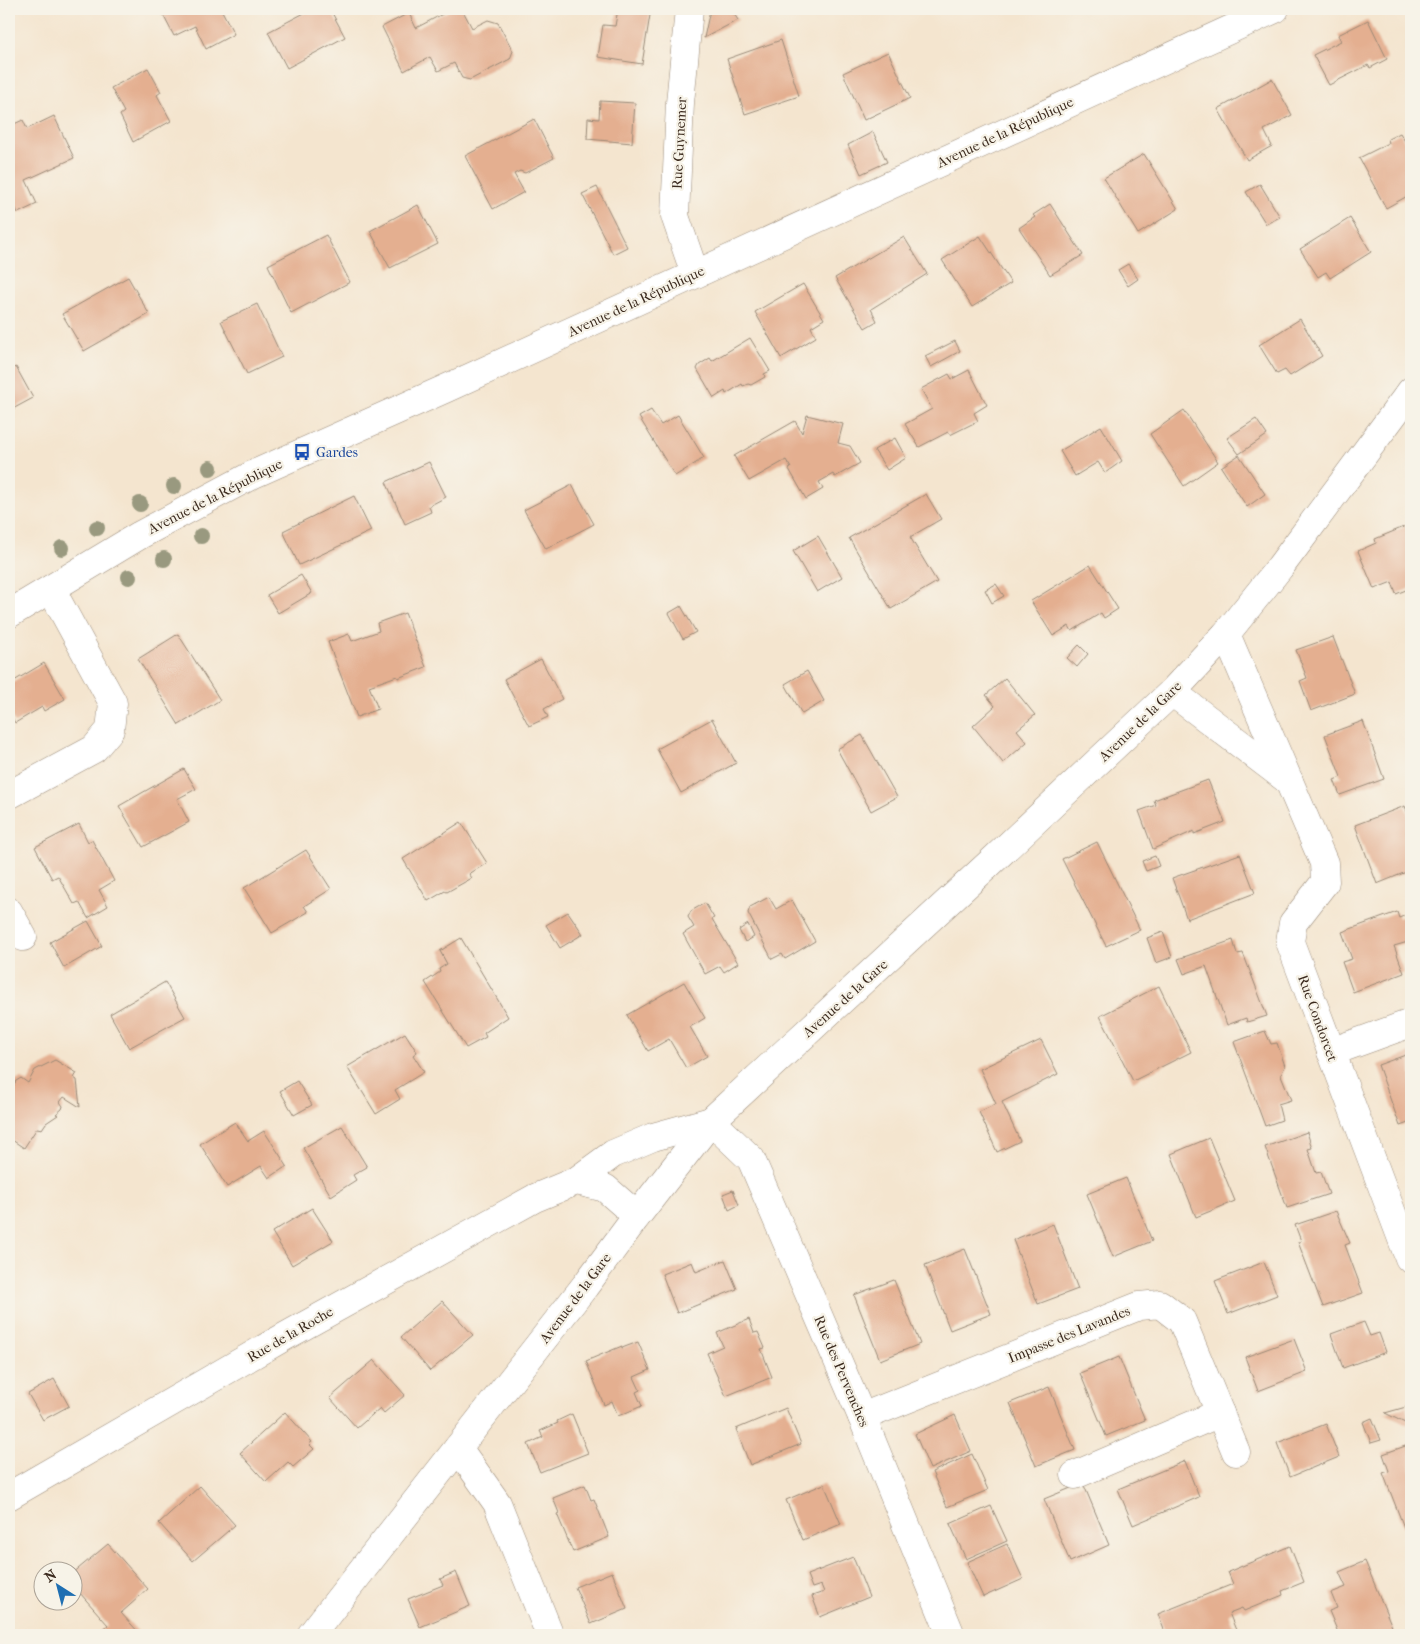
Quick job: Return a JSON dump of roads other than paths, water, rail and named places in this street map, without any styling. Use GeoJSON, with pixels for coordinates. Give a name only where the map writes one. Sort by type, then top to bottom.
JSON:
{"type":"FeatureCollection","features":[{"type":"Feature","properties":{"kind":"street","name":"Rue Guynemer"},"geometry":{"type":"LineString","coordinates":[[689,9],[680,102],[675,216],[695,274]]}},
{"type":"Feature","properties":{"kind":"street","name":"Avenue de la République"},"geometry":{"type":"LineString","coordinates":[[9,614],[140,535],[254,474],[456,384],[1275,9]]}},
{"type":"Feature","properties":{"kind":"street","name":"Avenue de la Gare"},"geometry":{"type":"LineString","coordinates":[[311,1635],[585,1286],[711,1121],[998,857],[1172,692],[1226,634],[1280,567],[1411,391]]}},
{"type":"Feature","properties":{"kind":"street"},"geometry":{"type":"LineString","coordinates":[[9,796],[94,750],[110,730],[113,703],[51,589]]}},
{"type":"Feature","properties":{"kind":"street","name":"Rue Condorcet"},"geometry":{"type":"LineString","coordinates":[[1226,634],[1324,864],[1325,882],[1294,922],[1290,942],[1409,1258],[1411,1259]]}},
{"type":"Feature","properties":{"kind":"street"},"geometry":{"type":"LineString","coordinates":[[1172,692],[1290,782]]}},
{"type":"Feature","properties":{"kind":"street"},"geometry":{"type":"LineString","coordinates":[[9,912],[23,937]]}},
{"type":"Feature","properties":{"kind":"street"},"geometry":{"type":"LineString","coordinates":[[1331,1052],[1411,1023]]}},
{"type":"Feature","properties":{"kind":"street","name":"Rue de la Roche"},"geometry":{"type":"LineString","coordinates":[[9,1496],[284,1337],[535,1198],[576,1181],[613,1154],[654,1137],[711,1121]]}},
{"type":"Feature","properties":{"kind":"street","name":"Rue des Pervenches"},"geometry":{"type":"LineString","coordinates":[[711,1121],[751,1158],[862,1417],[951,1635]]}},
{"type":"Feature","properties":{"kind":"street"},"geometry":{"type":"LineString","coordinates":[[576,1181],[605,1188],[637,1216]]}},
{"type":"Feature","properties":{"kind":"street","name":"Impasse des Lavandes"},"geometry":{"type":"LineString","coordinates":[[862,1417],[1139,1306],[1160,1304],[1182,1321],[1236,1452]]}},
{"type":"Feature","properties":{"kind":"street"},"geometry":{"type":"LineString","coordinates":[[1075,1475],[1220,1413]]}},
{"type":"Feature","properties":{"kind":"street"},"geometry":{"type":"LineString","coordinates":[[458,1448],[497,1503],[550,1635]]}},
{"type":"Feature","properties":{"kind":"place","name":"Gardes"},"geometry":{"type":"Point","coordinates":[302,452]}}]}
